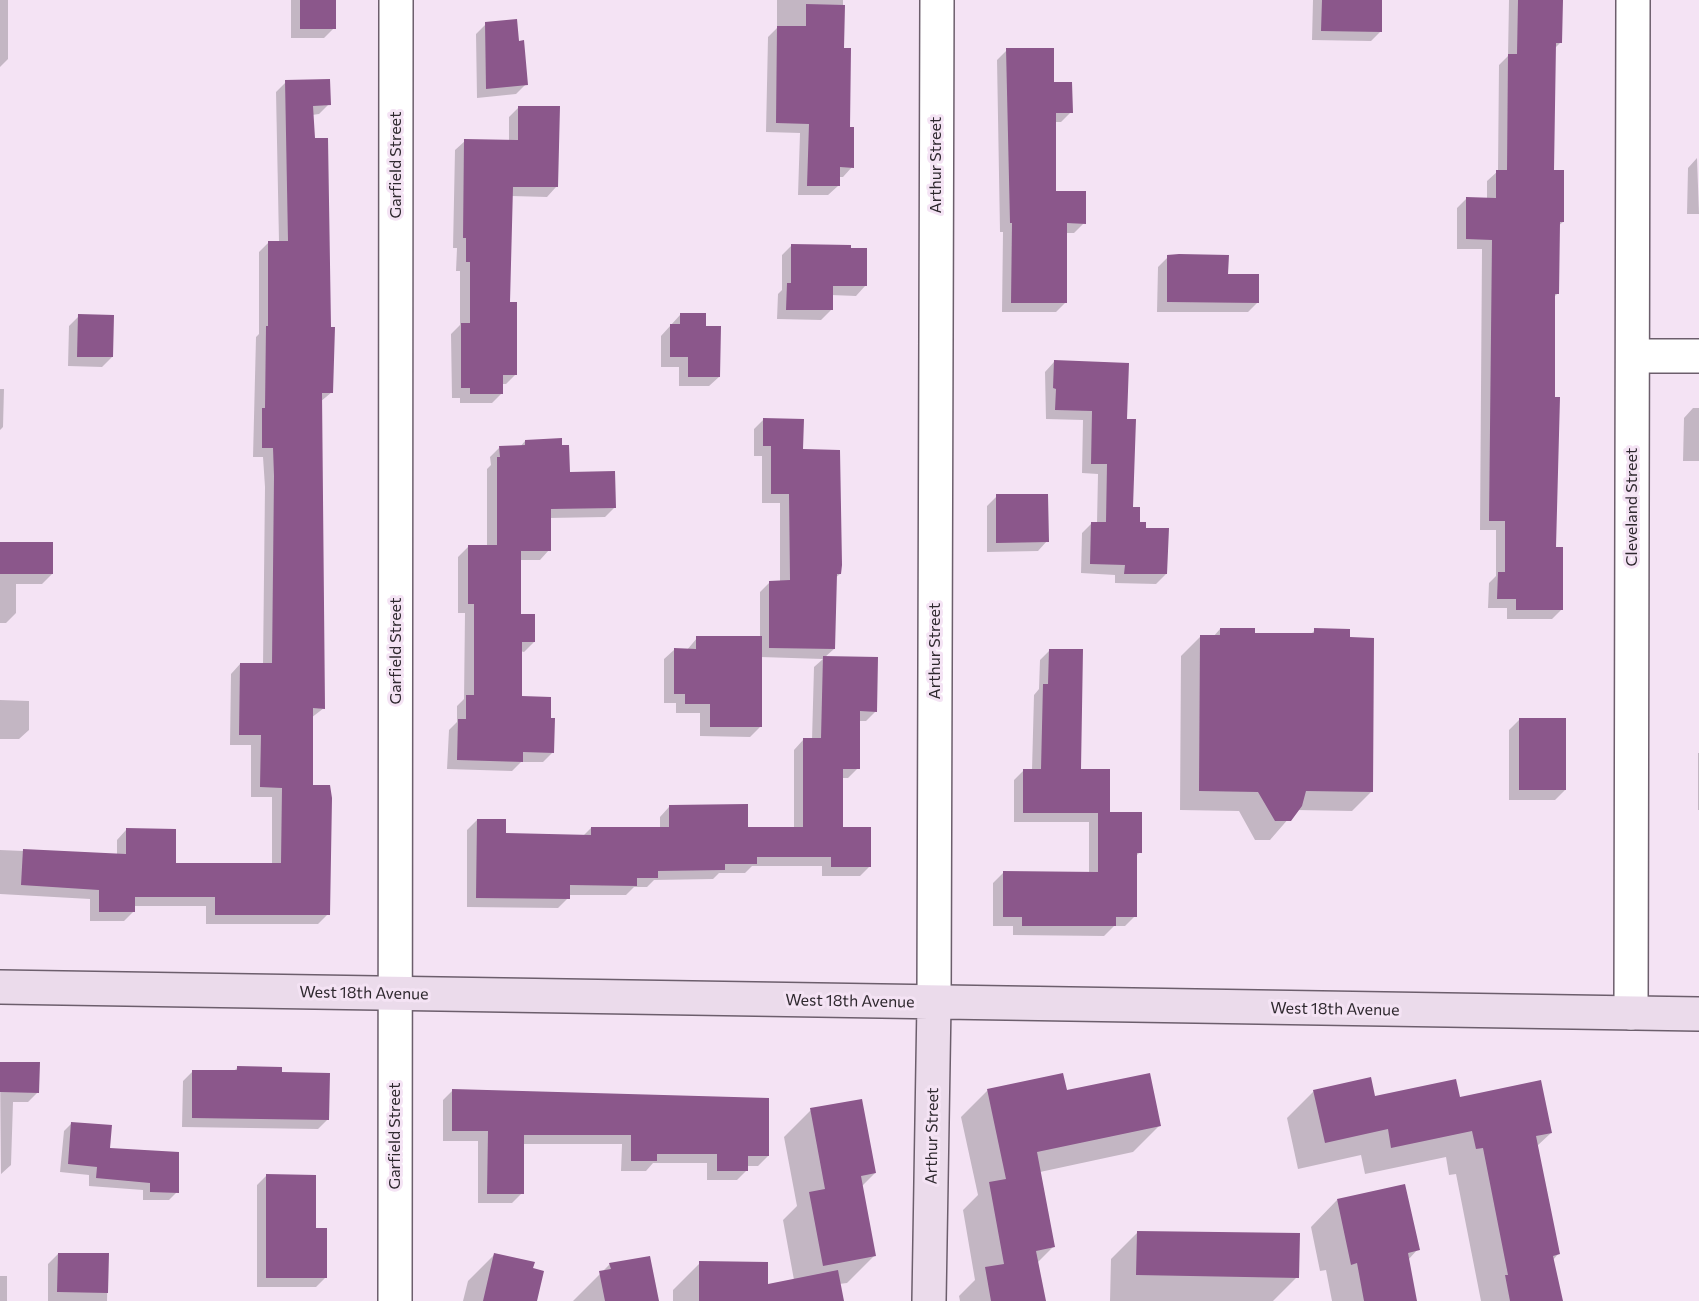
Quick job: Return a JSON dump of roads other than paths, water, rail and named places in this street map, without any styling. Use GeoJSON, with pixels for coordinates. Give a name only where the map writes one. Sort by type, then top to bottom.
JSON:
{"type":"FeatureCollection","features":[{"type":"Feature","properties":{"kind":"main road","name":"West 18th Avenue"},"geometry":{"type":"LineString","coordinates":[[0,987],[1699,1014]]}},
{"type":"Feature","properties":{"kind":"main road","name":"Arthur Street"},"geometry":{"type":"LineString","coordinates":[[929,1301],[934,1003]]}},
{"type":"Feature","properties":{"kind":"street","name":"Garfield Street"},"geometry":{"type":"LineString","coordinates":[[395,1301],[396,0]]}},
{"type":"Feature","properties":{"kind":"street","name":"Arthur Street"},"geometry":{"type":"LineString","coordinates":[[934,1003],[937,0]]}},
{"type":"Feature","properties":{"kind":"street","name":"Cleveland Street"},"geometry":{"type":"LineString","coordinates":[[1631,1013],[1633,0]]}},
{"type":"Feature","properties":{"kind":"street"},"geometry":{"type":"LineString","coordinates":[[1633,356],[1699,356]]}}]}
